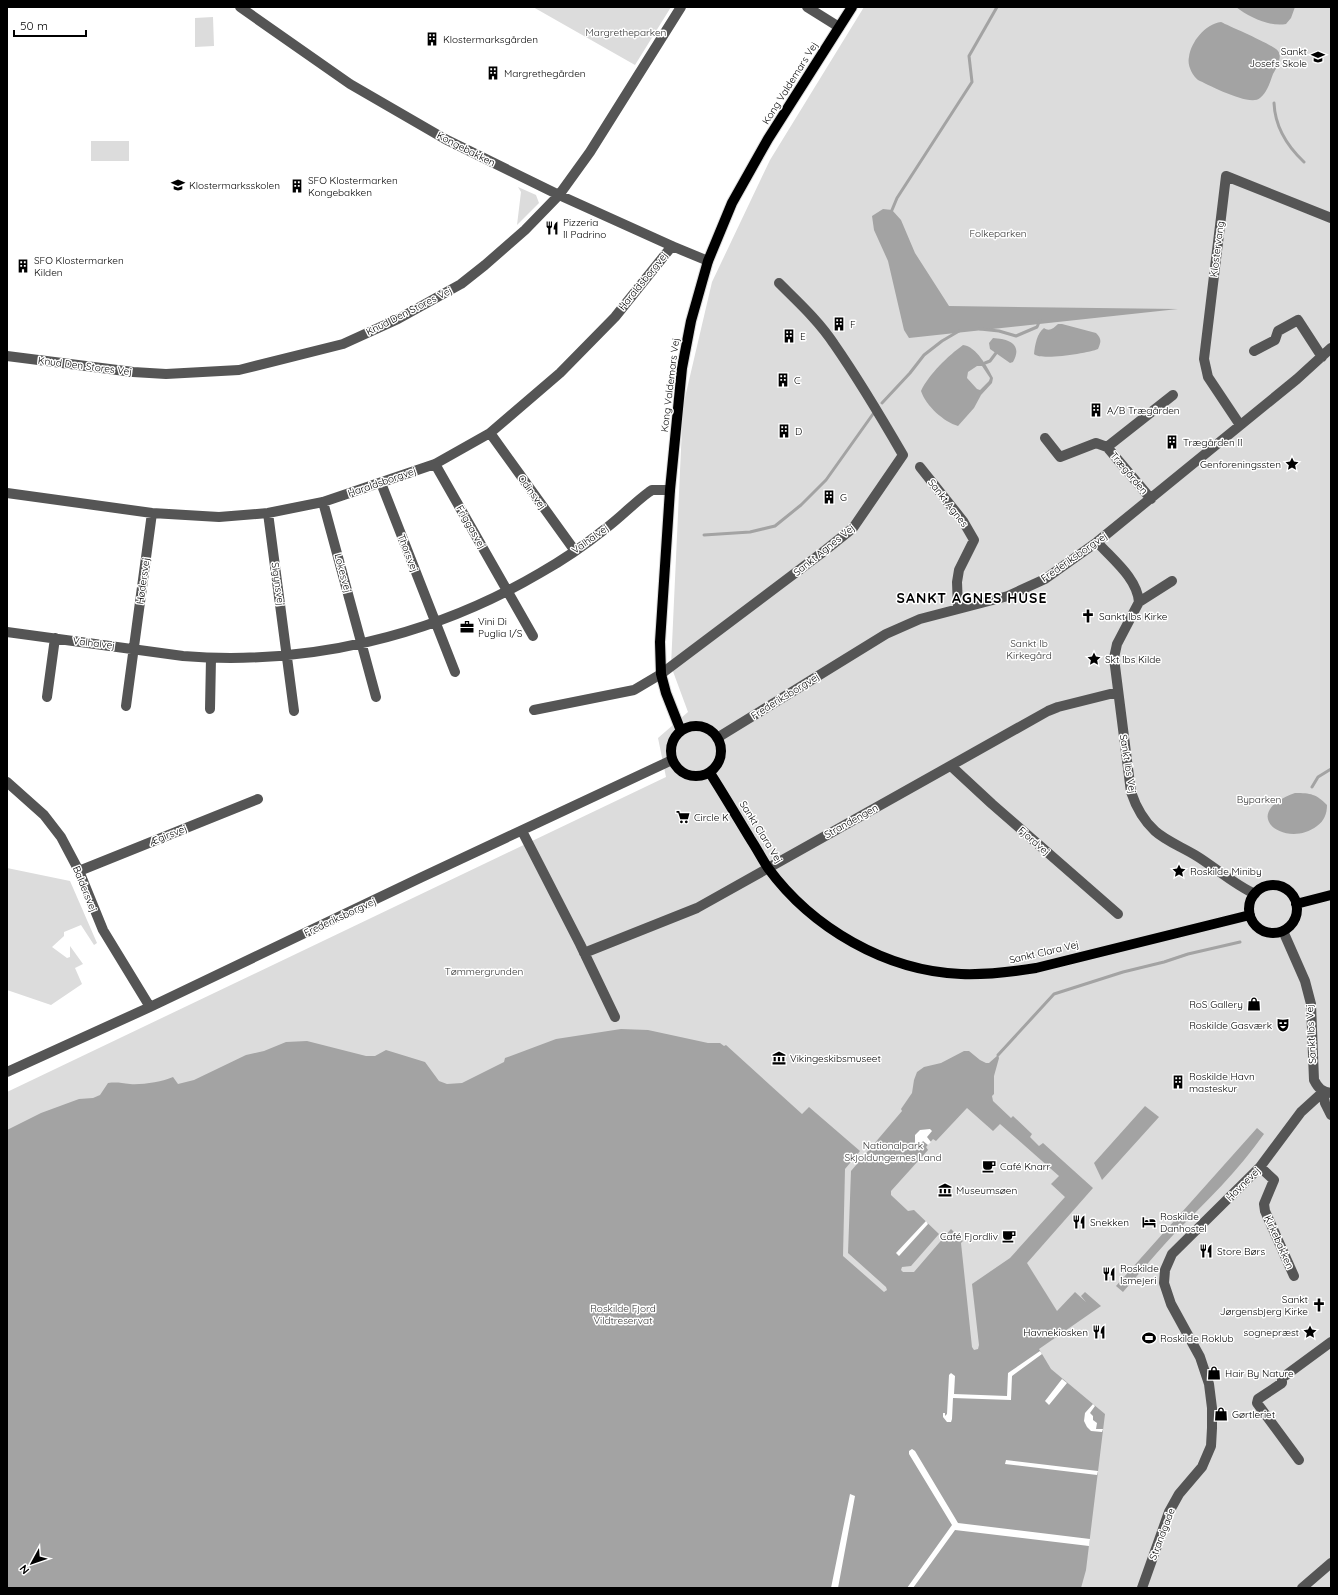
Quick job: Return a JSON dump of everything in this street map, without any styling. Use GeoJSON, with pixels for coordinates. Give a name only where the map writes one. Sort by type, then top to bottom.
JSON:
{"type":"FeatureCollection","features":[{"type":"Feature","properties":{"kind":"main road","name":"Kong Valdemars Vej"},"geometry":{"type":"LineString","coordinates":[[681,731],[666,693],[661,674],[660,642],[670,490],[682,368],[691,321],[708,262],[732,203],[768,139],[852,7]]}},
{"type":"Feature","properties":{"kind":"main road"},"geometry":{"type":"LineString","coordinates":[[696,726],[704,728],[712,732],[717,738],[720,745],[720,760],[710,773],[703,776],[688,775],[681,772],[672,760],[670,752],[675,737],[688,727],[696,726]]}},
{"type":"Feature","properties":{"kind":"main road","name":"Sankt Clara Vej"},"geometry":{"type":"LineString","coordinates":[[710,773],[768,868],[795,899],[822,922],[854,943],[885,958],[922,969],[960,974],[1001,973],[1036,968],[1250,915]]}},
{"type":"Feature","properties":{"kind":"main road"},"geometry":{"type":"LineString","coordinates":[[1266,886],[1279,886],[1285,888],[1292,895],[1296,904],[1297,912],[1295,920],[1290,927],[1276,933],[1262,931],[1252,921],[1250,915],[1251,900],[1255,894],[1266,886]]}},
{"type":"Feature","properties":{"kind":"main road"},"geometry":{"type":"LineString","coordinates":[[1296,904],[1331,895]]}},
{"type":"Feature","properties":{"kind":"street","name":"Kongebakken"},"geometry":{"type":"LineString","coordinates":[[240,7],[350,84],[445,140],[708,262]]}},
{"type":"Feature","properties":{"kind":"street","name":"Knud Den Stores Vej"},"geometry":{"type":"LineString","coordinates":[[7,356],[133,372],[166,374],[239,370],[343,344],[398,319],[461,284],[525,230],[559,194],[590,152],[681,7]]}},
{"type":"Feature","properties":{"kind":"street"},"geometry":{"type":"LineString","coordinates":[[807,7],[839,27]]}},
{"type":"Feature","properties":{"kind":"street","name":"Klostervang"},"geometry":{"type":"LineString","coordinates":[[1240,425],[1208,377],[1204,359],[1226,176],[1331,218]]}},
{"type":"Feature","properties":{"kind":"street","name":"Haraldsborgvej"},"geometry":{"type":"LineString","coordinates":[[7,493],[152,513],[219,517],[268,513],[324,502],[435,464],[490,433],[560,373],[615,316],[672,246]]}},
{"type":"Feature","properties":{"kind":"street","name":"Sankt Agnes Vej"},"geometry":{"type":"LineString","coordinates":[[534,710],[634,690],[661,674],[817,557],[853,528],[903,455],[873,403],[834,343],[805,308],[779,283]]}},
{"type":"Feature","properties":{"kind":"street"},"geometry":{"type":"LineString","coordinates":[[1254,351],[1275,340],[1278,331],[1298,320],[1322,357]]}},
{"type":"Feature","properties":{"kind":"street","name":"Frederiksborgvej"},"geometry":{"type":"LineString","coordinates":[[717,738],[886,634],[920,619],[1016,593],[1045,579],[1098,542],[1331,348]]}},
{"type":"Feature","properties":{"kind":"street","name":"Trægården"},"geometry":{"type":"LineString","coordinates":[[1107,447],[1173,395]]}},
{"type":"Feature","properties":{"kind":"street","name":"Odinsvej"},"geometry":{"type":"LineString","coordinates":[[490,433],[574,551]]}},
{"type":"Feature","properties":{"kind":"street","name":"Trægården"},"geometry":{"type":"LineString","coordinates":[[1045,438],[1060,457],[1096,443],[1107,447],[1151,499]]}},
{"type":"Feature","properties":{"kind":"street","name":"Friggasvej"},"geometry":{"type":"LineString","coordinates":[[435,464],[508,591]]}},
{"type":"Feature","properties":{"kind":"street","name":"Sankt Agnes"},"geometry":{"type":"LineString","coordinates":[[920,467],[963,521],[974,540],[959,570],[956,582],[958,608]]}},
{"type":"Feature","properties":{"kind":"street","name":"Thorsvej"},"geometry":{"type":"LineString","coordinates":[[381,483],[436,622]]}},
{"type":"Feature","properties":{"kind":"street","name":"Valhalvej"},"geometry":{"type":"LineString","coordinates":[[7,632],[134,648],[183,656],[211,658],[288,655],[324,651],[362,643],[436,622],[470,610],[540,573],[574,551],[606,528],[652,490],[670,490]]}},
{"type":"Feature","properties":{"kind":"street","name":"Lokesvej"},"geometry":{"type":"LineString","coordinates":[[324,502],[362,643]]}},
{"type":"Feature","properties":{"kind":"street","name":"Hødersvej"},"geometry":{"type":"LineString","coordinates":[[134,648],[152,513]]}},
{"type":"Feature","properties":{"kind":"street","name":"Sigynsvej"},"geometry":{"type":"LineString","coordinates":[[268,513],[288,655]]}},
{"type":"Feature","properties":{"kind":"street"},"geometry":{"type":"LineString","coordinates":[[1098,542],[1137,588],[1139,602]]}},
{"type":"Feature","properties":{"kind":"street","name":"Sankt Ibs Vej"},"geometry":{"type":"LineString","coordinates":[[1172,581],[1139,602],[1117,644],[1114,658],[1131,792],[1136,808],[1156,832],[1205,861],[1242,888],[1255,894]]}},
{"type":"Feature","properties":{"kind":"street"},"geometry":{"type":"LineString","coordinates":[[508,591],[533,636]]}},
{"type":"Feature","properties":{"kind":"street"},"geometry":{"type":"LineString","coordinates":[[436,622],[455,672]]}},
{"type":"Feature","properties":{"kind":"street"},"geometry":{"type":"LineString","coordinates":[[47,697],[55,638]]}},
{"type":"Feature","properties":{"kind":"street"},"geometry":{"type":"LineString","coordinates":[[362,643],[376,697]]}},
{"type":"Feature","properties":{"kind":"street"},"geometry":{"type":"LineString","coordinates":[[126,706],[134,648]]}},
{"type":"Feature","properties":{"kind":"street"},"geometry":{"type":"LineString","coordinates":[[288,655],[294,710]]}},
{"type":"Feature","properties":{"kind":"street"},"geometry":{"type":"LineString","coordinates":[[210,709],[211,658]]}},
{"type":"Feature","properties":{"kind":"street","name":"Strandengen"},"geometry":{"type":"LineString","coordinates":[[584,953],[697,908],[1048,711],[1058,707],[1118,692]]}},
{"type":"Feature","properties":{"kind":"street","name":"Frederiksborgvej"},"geometry":{"type":"LineString","coordinates":[[7,1072],[150,1007],[424,876],[672,760]]}},
{"type":"Feature","properties":{"kind":"street","name":"Fjordvej"},"geometry":{"type":"LineString","coordinates":[[950,766],[1007,818],[1118,914]]}},
{"type":"Feature","properties":{"kind":"street","name":"Baldersvej"},"geometry":{"type":"LineString","coordinates":[[7,782],[44,815],[61,837],[79,870],[103,930],[150,1007]]}},
{"type":"Feature","properties":{"kind":"street","name":"Ægirsvej"},"geometry":{"type":"LineString","coordinates":[[79,870],[258,799]]}},
{"type":"Feature","properties":{"kind":"street"},"geometry":{"type":"LineString","coordinates":[[522,831],[615,1017]]}},
{"type":"Feature","properties":{"kind":"street","name":"Sankt Ibs Vej"},"geometry":{"type":"LineString","coordinates":[[1283,931],[1305,981],[1311,1004],[1313,1073],[1317,1086],[1327,1092],[1325,1104],[1331,1115]]}},
{"type":"Feature","properties":{"kind":"street","name":"Havnevej"},"geometry":{"type":"LineString","coordinates":[[1164,1283],[1165,1270],[1172,1254],[1260,1167],[1301,1112],[1327,1092]]}},
{"type":"Feature","properties":{"kind":"street","name":"Kirkebakken"},"geometry":{"type":"LineString","coordinates":[[1260,1167],[1274,1180],[1264,1204],[1265,1210],[1294,1276]]}},
{"type":"Feature","properties":{"kind":"street","name":"Strandgade"},"geometry":{"type":"LineString","coordinates":[[1142,1588],[1169,1512],[1179,1494],[1202,1467],[1210,1446],[1212,1428],[1212,1408],[1209,1384],[1200,1357],[1171,1304],[1164,1283]]}},
{"type":"Feature","properties":{"kind":"street"},"geometry":{"type":"LineString","coordinates":[[1299,1460],[1258,1403],[1258,1399],[1282,1383],[1282,1378],[1331,1342]]}},
{"type":"Feature","properties":{"kind":"street"},"geometry":{"type":"LineString","coordinates":[[1302,1588],[1331,1563]]}},
{"type":"Feature","properties":{"kind":"green space","name":"Margretheparken"},"geometry":{"type":"Polygon","coordinates":[[[533,7],[671,7],[635,65],[533,7]]]}},
{"type":"Feature","properties":{"kind":"green space","name":"Nationalpark Skjoldungernes Land"},"geometry":{"type":"Polygon","coordinates":[[[864,7],[1331,7],[1331,1588],[7,1588],[7,1092],[666,777],[658,738],[688,712],[671,666],[683,406],[712,282],[770,160],[864,7]]]}},
{"type":"Feature","properties":{"kind":"green space"},"geometry":{"type":"Polygon","coordinates":[[[213,17],[214,46],[195,47],[195,18],[213,17]]]}},
{"type":"Feature","properties":{"kind":"green space"},"geometry":{"type":"Polygon","coordinates":[[[91,141],[129,141],[129,161],[91,161],[91,141]]]}},
{"type":"Feature","properties":{"kind":"green space"},"geometry":{"type":"Polygon","coordinates":[[[518,187],[536,195],[539,203],[517,225],[521,192],[518,187]]]}},
{"type":"Feature","properties":{"kind":"green space"},"geometry":{"type":"Polygon","coordinates":[[[7,868],[70,881],[97,943],[94,945],[81,925],[64,932],[64,936],[52,947],[67,958],[70,957],[70,946],[83,964],[75,968],[82,984],[51,1005],[7,990],[7,868]]]}},
{"type":"Feature","properties":{"kind":"shaded area"},"geometry":{"type":"Polygon","coordinates":[[[1236,7],[1295,7],[1291,18],[1286,24],[1280,25],[1266,23],[1236,7]]]}},
{"type":"Feature","properties":{"kind":"shaded area"},"geometry":{"type":"Polygon","coordinates":[[[1221,22],[1252,36],[1278,51],[1280,56],[1277,66],[1266,90],[1260,98],[1248,100],[1239,98],[1198,80],[1192,73],[1189,66],[1189,60],[1190,51],[1193,45],[1204,30],[1215,23],[1221,22]]]}},
{"type":"Feature","properties":{"kind":"shaded area"},"geometry":{"type":"Polygon","coordinates":[[[883,209],[892,210],[901,220],[915,253],[949,306],[1178,309],[909,338],[904,330],[888,261],[874,230],[872,216],[883,209]]]}},
{"type":"Feature","properties":{"kind":"shaded area"},"geometry":{"type":"Polygon","coordinates":[[[1058,324],[1096,333],[1100,341],[1098,349],[1055,357],[1038,356],[1034,354],[1037,340],[1042,330],[1044,328],[1048,330],[1051,329],[1058,324]]]}},
{"type":"Feature","properties":{"kind":"shaded area"},"geometry":{"type":"Polygon","coordinates":[[[993,338],[1009,341],[1013,344],[1016,351],[1016,356],[1013,362],[1010,363],[990,349],[989,343],[993,338]]]}},
{"type":"Feature","properties":{"kind":"shaded area"},"geometry":{"type":"Polygon","coordinates":[[[963,345],[968,346],[977,353],[993,378],[992,383],[981,395],[974,408],[958,426],[947,421],[936,413],[923,397],[921,391],[934,372],[963,345]],[[977,366],[968,372],[967,378],[977,389],[980,390],[990,378],[982,366],[977,366]]]}},
{"type":"Feature","properties":{"kind":"shaded area"},"geometry":{"type":"Polygon","coordinates":[[[1295,793],[1305,793],[1320,798],[1327,805],[1326,814],[1317,826],[1305,832],[1292,834],[1281,832],[1272,826],[1268,819],[1269,810],[1278,801],[1295,793]]]}},
{"type":"Feature","properties":{"kind":"shaded area","name":"Roskilde Fjord Vildtreservat"},"geometry":{"type":"Polygon","coordinates":[[[621,1029],[648,1030],[708,1043],[720,1043],[724,1046],[726,1045],[802,1114],[809,1107],[860,1151],[845,1169],[843,1256],[884,1292],[887,1290],[886,1287],[848,1253],[851,1171],[902,1111],[901,1109],[912,1093],[917,1072],[924,1067],[941,1063],[964,1051],[969,1051],[986,1063],[989,1063],[998,1055],[999,1058],[994,1076],[993,1101],[1011,1118],[1013,1116],[1032,1134],[1030,1137],[1039,1146],[1043,1143],[1093,1188],[1027,1263],[1057,1311],[1075,1292],[1086,1302],[1081,1296],[1085,1292],[1101,1306],[1039,1349],[1051,1369],[1105,1414],[1086,1570],[1081,1588],[7,1588],[7,1130],[41,1113],[79,1099],[93,1098],[100,1095],[108,1083],[146,1084],[173,1077],[178,1084],[194,1080],[246,1055],[264,1051],[286,1042],[307,1041],[366,1056],[375,1056],[386,1050],[425,1062],[439,1081],[447,1084],[462,1083],[504,1062],[505,1058],[556,1039],[621,1029]],[[967,1108],[936,1141],[933,1139],[926,1147],[928,1150],[891,1191],[891,1195],[908,1211],[914,1210],[939,1234],[911,1266],[902,1267],[901,1270],[903,1272],[914,1272],[951,1229],[963,1241],[961,1243],[972,1347],[974,1350],[978,1349],[979,1345],[972,1284],[1010,1258],[1065,1197],[1051,1184],[1059,1176],[1000,1124],[993,1131],[967,1108]]]}},
{"type":"Feature","properties":{"kind":"shaded area"},"geometry":{"type":"Polygon","coordinates":[[[1145,1106],[1159,1117],[1102,1180],[1094,1163],[1145,1106]]]}},
{"type":"Feature","properties":{"kind":"shaded area"},"geometry":{"type":"Polygon","coordinates":[[[1257,1128],[1264,1134],[1254,1148],[1221,1186],[1167,1241],[1123,1292],[1116,1286],[1257,1128]]]}},
{"type":"Feature","properties":{"kind":"pier"},"geometry":{"type":"Polygon","coordinates":[[[930,1129],[932,1131],[927,1137],[931,1142],[928,1145],[923,1141],[918,1147],[915,1144],[915,1135],[920,1130],[930,1129]]]}},
{"type":"Feature","properties":{"kind":"pier"},"geometry":{"type":"Polygon","coordinates":[[[926,1221],[928,1224],[899,1256],[896,1253],[926,1221]]]}},
{"type":"Feature","properties":{"kind":"pier"},"geometry":{"type":"Polygon","coordinates":[[[1040,1351],[1042,1354],[1012,1376],[1011,1400],[953,1398],[951,1422],[947,1422],[943,1417],[943,1413],[945,1413],[945,1416],[947,1414],[949,1375],[951,1373],[955,1376],[954,1394],[1007,1396],[1008,1373],[1040,1351]]]}},
{"type":"Feature","properties":{"kind":"pier"},"geometry":{"type":"Polygon","coordinates":[[[1062,1379],[1067,1383],[1049,1405],[1045,1401],[1062,1379]]]}},
{"type":"Feature","properties":{"kind":"pier"},"geometry":{"type":"Polygon","coordinates":[[[1093,1404],[1095,1406],[1090,1413],[1093,1416],[1093,1420],[1097,1423],[1096,1429],[1103,1429],[1102,1432],[1091,1431],[1084,1421],[1085,1413],[1093,1404]]]}},
{"type":"Feature","properties":{"kind":"pier"},"geometry":{"type":"Polygon","coordinates":[[[912,1449],[915,1451],[958,1523],[1090,1539],[1089,1546],[955,1530],[913,1588],[907,1588],[952,1525],[909,1454],[909,1451],[912,1449]]]}},
{"type":"Feature","properties":{"kind":"pier"},"geometry":{"type":"Polygon","coordinates":[[[1006,1460],[1098,1471],[1097,1475],[1005,1464],[1006,1460]]]}},
{"type":"Feature","properties":{"kind":"pier"},"geometry":{"type":"Polygon","coordinates":[[[850,1494],[855,1496],[838,1588],[831,1588],[850,1494]]]}},
{"type":"Feature","properties":{"kind":"waterway"},"geometry":{"type":"LineString","coordinates":[[892,210],[897,198],[972,82],[969,56],[997,7]]}},
{"type":"Feature","properties":{"kind":"waterway"},"geometry":{"type":"LineString","coordinates":[[1274,103],[1279,128],[1283,136],[1287,143],[1304,162]]}},
{"type":"Feature","properties":{"kind":"waterway"},"geometry":{"type":"LineString","coordinates":[[980,329],[999,331],[1016,336],[1037,327],[1040,320]]}},
{"type":"Feature","properties":{"kind":"waterway"},"geometry":{"type":"LineString","coordinates":[[882,403],[910,373],[924,355],[942,341],[959,331]]}},
{"type":"Feature","properties":{"kind":"waterway"},"geometry":{"type":"LineString","coordinates":[[985,363],[990,361],[996,353]]}},
{"type":"Feature","properties":{"kind":"waterway"},"geometry":{"type":"LineString","coordinates":[[704,535],[750,532],[775,526],[801,505],[826,480],[873,414]]}},
{"type":"Feature","properties":{"kind":"waterway"},"geometry":{"type":"LineString","coordinates":[[1312,787],[1318,777],[1331,769]]}},
{"type":"Feature","properties":{"kind":"waterway"},"geometry":{"type":"LineString","coordinates":[[998,1055],[1054,994],[1123,972],[1164,962],[1188,954],[1240,942]]}},
{"type":"Feature","properties":{"kind":"place","name":"Klostermarksgården"},"geometry":{"type":"Point","coordinates":[432,39]}},
{"type":"Feature","properties":{"kind":"place","name":"Sankt Josefs Skole"},"geometry":{"type":"Point","coordinates":[1318,57]}},
{"type":"Feature","properties":{"kind":"place","name":"Margrethegården"},"geometry":{"type":"Point","coordinates":[493,73]}},
{"type":"Feature","properties":{"kind":"place","name":"Klostermarksskolen"},"geometry":{"type":"Point","coordinates":[178,185]}},
{"type":"Feature","properties":{"kind":"place","name":"SFO Klostermarken Kongebakken"},"geometry":{"type":"Point","coordinates":[297,186]}},
{"type":"Feature","properties":{"kind":"place","name":"Pizzeria Il Padrino"},"geometry":{"type":"Point","coordinates":[552,228]}},
{"type":"Feature","properties":{"kind":"place","name":"SFO Klostermarken Kilden"},"geometry":{"type":"Point","coordinates":[23,266]}},
{"type":"Feature","properties":{"kind":"place","name":"F"},"geometry":{"type":"Point","coordinates":[839,324]}},
{"type":"Feature","properties":{"kind":"place","name":"E"},"geometry":{"type":"Point","coordinates":[789,336]}},
{"type":"Feature","properties":{"kind":"place","name":"C"},"geometry":{"type":"Point","coordinates":[783,380]}},
{"type":"Feature","properties":{"kind":"place","name":"A/B Trægården"},"geometry":{"type":"Point","coordinates":[1096,410]}},
{"type":"Feature","properties":{"kind":"place","name":"D"},"geometry":{"type":"Point","coordinates":[784,431]}},
{"type":"Feature","properties":{"kind":"place","name":"Trægården II"},"geometry":{"type":"Point","coordinates":[1172,442]}},
{"type":"Feature","properties":{"kind":"place","name":"Genforeningssten"},"geometry":{"type":"Point","coordinates":[1292,464]}},
{"type":"Feature","properties":{"kind":"place","name":"G"},"geometry":{"type":"Point","coordinates":[829,497]}},
{"type":"Feature","properties":{"kind":"place","name":"Sankt Ibs Kirke"},"geometry":{"type":"Point","coordinates":[1088,616]}},
{"type":"Feature","properties":{"kind":"place","name":"Vini Di Puglia I/S"},"geometry":{"type":"Point","coordinates":[467,627]}},
{"type":"Feature","properties":{"kind":"place","name":"Skt Ibs Kilde"},"geometry":{"type":"Point","coordinates":[1094,659]}},
{"type":"Feature","properties":{"kind":"place","name":"Circle K"},"geometry":{"type":"Point","coordinates":[683,817]}},
{"type":"Feature","properties":{"kind":"place","name":"Roskilde Miniby"},"geometry":{"type":"Point","coordinates":[1179,871]}},
{"type":"Feature","properties":{"kind":"place","name":"RoS Gallery"},"geometry":{"type":"Point","coordinates":[1254,1004]}},
{"type":"Feature","properties":{"kind":"place","name":"Roskilde Gasværk"},"geometry":{"type":"Point","coordinates":[1283,1025]}},
{"type":"Feature","properties":{"kind":"place","name":"Vikingeskibsmuseet"},"geometry":{"type":"Point","coordinates":[779,1058]}},
{"type":"Feature","properties":{"kind":"place","name":"Roskilde Havn masteskur"},"geometry":{"type":"Point","coordinates":[1178,1082]}},
{"type":"Feature","properties":{"kind":"place","name":"Café Knarr"},"geometry":{"type":"Point","coordinates":[989,1166]}},
{"type":"Feature","properties":{"kind":"place","name":"Museumsøen"},"geometry":{"type":"Point","coordinates":[945,1190]}},
{"type":"Feature","properties":{"kind":"place","name":"Snekken"},"geometry":{"type":"Point","coordinates":[1079,1222]}},
{"type":"Feature","properties":{"kind":"place","name":"Roskilde Danhostel"},"geometry":{"type":"Point","coordinates":[1149,1222]}},
{"type":"Feature","properties":{"kind":"place","name":"Café Fjordliv"},"geometry":{"type":"Point","coordinates":[1009,1236]}},
{"type":"Feature","properties":{"kind":"place","name":"Store Børs"},"geometry":{"type":"Point","coordinates":[1206,1251]}},
{"type":"Feature","properties":{"kind":"place","name":"Roskilde Ismejeri"},"geometry":{"type":"Point","coordinates":[1109,1274]}},
{"type":"Feature","properties":{"kind":"place","name":"Sankt Jørgensbjerg Kirke"},"geometry":{"type":"Point","coordinates":[1319,1305]}},
{"type":"Feature","properties":{"kind":"place","name":"Havnekiosken"},"geometry":{"type":"Point","coordinates":[1099,1332]}},
{"type":"Feature","properties":{"kind":"place","name":"sognepræst"},"geometry":{"type":"Point","coordinates":[1310,1332]}},
{"type":"Feature","properties":{"kind":"place","name":"Roskilde Roklub"},"geometry":{"type":"Point","coordinates":[1149,1338]}},
{"type":"Feature","properties":{"kind":"place","name":"Hair By Nature"},"geometry":{"type":"Point","coordinates":[1214,1373]}},
{"type":"Feature","properties":{"kind":"place","name":"Gørtleriet"},"geometry":{"type":"Point","coordinates":[1221,1414]}},
{"type":"Feature","properties":{"kind":"district","name":"SANKT AGNES HUSE"},"geometry":{"type":"Point","coordinates":[972,598]}},
{"type":"Feature","properties":{"kind":"park label","name":"Folkeparken"},"geometry":{"type":"Point","coordinates":[998,233]}},
{"type":"Feature","properties":{"kind":"park label","name":"Sankt Ib Kirkegård"},"geometry":{"type":"Point","coordinates":[1029,648]}},
{"type":"Feature","properties":{"kind":"park label","name":"Byparken"},"geometry":{"type":"Point","coordinates":[1259,799]}},
{"type":"Feature","properties":{"kind":"park label","name":"Tømmergrunden"},"geometry":{"type":"Point","coordinates":[484,971]}}]}
